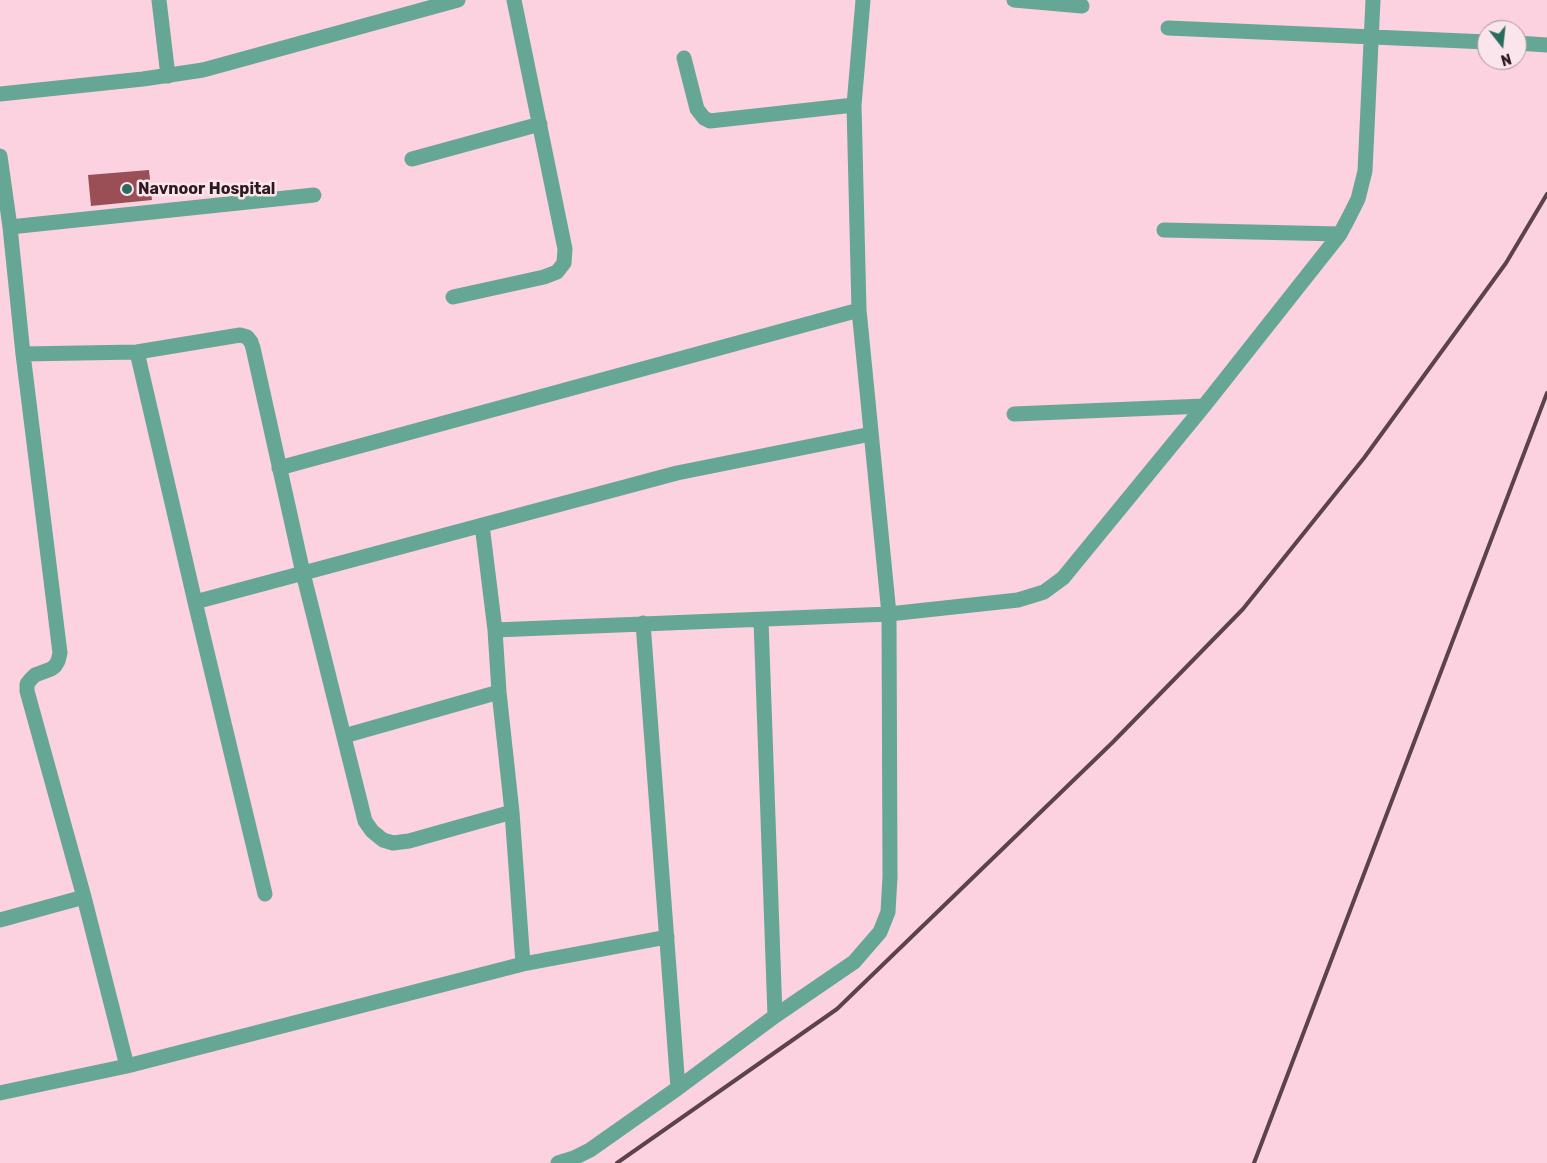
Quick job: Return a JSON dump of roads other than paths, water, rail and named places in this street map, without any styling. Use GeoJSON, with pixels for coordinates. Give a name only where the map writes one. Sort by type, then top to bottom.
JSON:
{"type":"FeatureCollection","features":[{"type":"Feature","properties":{"kind":"street"},"geometry":{"type":"LineString","coordinates":[[159,0],[168,76]]}},
{"type":"Feature","properties":{"kind":"street"},"geometry":{"type":"LineString","coordinates":[[0,94],[168,76],[202,70],[458,0]]}},
{"type":"Feature","properties":{"kind":"street"},"geometry":{"type":"LineString","coordinates":[[453,297],[544,277],[557,272],[564,262],[565,249],[514,0]]}},
{"type":"Feature","properties":{"kind":"street"},"geometry":{"type":"LineString","coordinates":[[558,1163],[590,1150],[775,1016],[854,962],[880,932],[888,912],[890,877],[889,614],[859,310],[854,105],[862,0]]}},
{"type":"Feature","properties":{"kind":"street"},"geometry":{"type":"LineString","coordinates":[[1014,0],[1082,6]]}},
{"type":"Feature","properties":{"kind":"street"},"geometry":{"type":"LineString","coordinates":[[495,630],[889,614],[1018,600],[1044,592],[1063,578],[1078,561],[1340,234],[1358,199],[1365,172],[1373,0]]}},
{"type":"Feature","properties":{"kind":"street"},"geometry":{"type":"LineString","coordinates":[[1168,28],[1477,42]]}},
{"type":"Feature","properties":{"kind":"street"},"geometry":{"type":"LineString","coordinates":[[1527,43],[1547,44]]}},
{"type":"Feature","properties":{"kind":"street"},"geometry":{"type":"LineString","coordinates":[[684,58],[697,109],[704,118],[710,121],[854,105]]}},
{"type":"Feature","properties":{"kind":"street"},"geometry":{"type":"LineString","coordinates":[[412,159],[540,124]]}},
{"type":"Feature","properties":{"kind":"street"},"geometry":{"type":"LineString","coordinates":[[0,156],[60,653],[55,666],[30,679],[27,684],[27,691],[84,897],[127,1066]]}},
{"type":"Feature","properties":{"kind":"street"},"geometry":{"type":"LineString","coordinates":[[10,227],[314,194]]}},
{"type":"Feature","properties":{"kind":"street"},"geometry":{"type":"LineString","coordinates":[[1164,230],[1340,234]]}},
{"type":"Feature","properties":{"kind":"street"},"geometry":{"type":"LineString","coordinates":[[279,468],[859,310]]}},
{"type":"Feature","properties":{"kind":"street"},"geometry":{"type":"LineString","coordinates":[[23,354],[137,352],[240,335],[247,337],[253,348],[303,573],[365,821],[372,831],[383,840],[393,843],[409,842],[512,812]]}},
{"type":"Feature","properties":{"kind":"street"},"geometry":{"type":"LineString","coordinates":[[137,352],[265,894]]}},
{"type":"Feature","properties":{"kind":"street"},"geometry":{"type":"LineString","coordinates":[[1014,414],[1204,406]]}},
{"type":"Feature","properties":{"kind":"street"},"geometry":{"type":"LineString","coordinates":[[195,602],[677,474],[871,434]]}},
{"type":"Feature","properties":{"kind":"street"},"geometry":{"type":"LineString","coordinates":[[482,525],[495,630],[498,692],[512,812],[523,964]]}},
{"type":"Feature","properties":{"kind":"street"},"geometry":{"type":"LineString","coordinates":[[761,620],[775,1016]]}},
{"type":"Feature","properties":{"kind":"street"},"geometry":{"type":"LineString","coordinates":[[643,623],[678,1088]]}},
{"type":"Feature","properties":{"kind":"street"},"geometry":{"type":"LineString","coordinates":[[344,736],[498,692]]}},
{"type":"Feature","properties":{"kind":"street"},"geometry":{"type":"LineString","coordinates":[[0,920],[84,897]]}},
{"type":"Feature","properties":{"kind":"street"},"geometry":{"type":"LineString","coordinates":[[0,1093],[127,1066],[523,964],[667,937]]}},
{"type":"Feature","properties":{"kind":"railway"},"geometry":{"type":"LineString","coordinates":[[617,1163],[837,1009],[1112,743],[1243,609],[1364,458],[1506,263],[1547,194]]}},
{"type":"Feature","properties":{"kind":"railway"},"geometry":{"type":"LineString","coordinates":[[1254,1163],[1547,393]]}},
{"type":"Feature","properties":{"kind":"place","name":"Navnoor Hospital"},"geometry":{"type":"Point","coordinates":[127,189]}}]}
